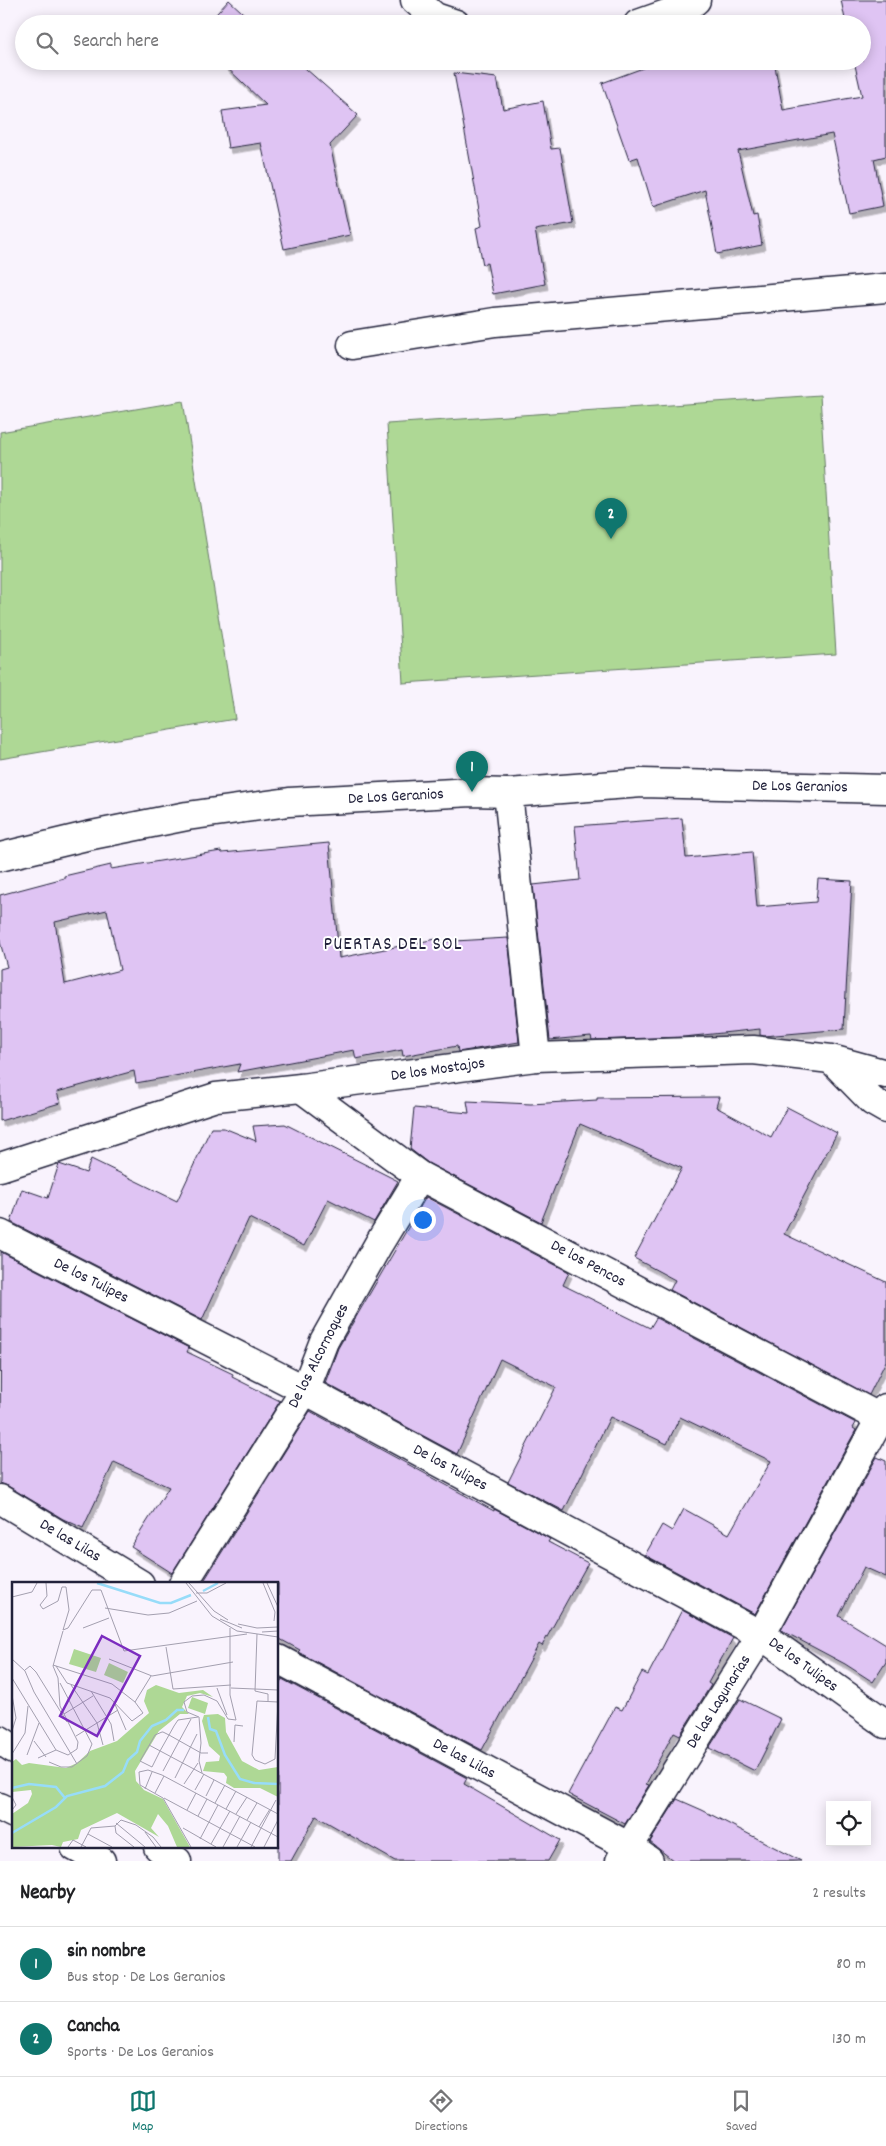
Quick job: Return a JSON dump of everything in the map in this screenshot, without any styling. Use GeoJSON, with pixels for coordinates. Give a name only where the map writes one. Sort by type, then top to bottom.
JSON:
{"type":"FeatureCollection","features":[{"type":"Feature","properties":{"kind":"street"},"geometry":{"type":"LineString","coordinates":[[415,0],[433,15]]}},
{"type":"Feature","properties":{"kind":"street"},"geometry":{"type":"LineString","coordinates":[[664,15],[689,6],[696,0]]}},
{"type":"Feature","properties":{"kind":"street"},"geometry":{"type":"LineString","coordinates":[[352,345],[495,322],[886,288]]}},
{"type":"Feature","properties":{"kind":"street","name":"De Los Geranios"},"geometry":{"type":"LineString","coordinates":[[0,857],[87,836],[187,816],[289,802],[472,792],[508,793],[642,782],[886,789]]}},
{"type":"Feature","properties":{"kind":"street"},"geometry":{"type":"LineString","coordinates":[[508,793],[536,1057]]}},
{"type":"Feature","properties":{"kind":"street","name":"De los Mostajos"},"geometry":{"type":"LineString","coordinates":[[0,1167],[216,1097],[301,1088],[536,1057],[753,1050],[831,1059],[886,1074]]}},
{"type":"Feature","properties":{"kind":"street"},"geometry":{"type":"LineString","coordinates":[[831,1059],[872,1101],[886,1109]]}},
{"type":"Feature","properties":{"kind":"street","name":"De los Pencos"},"geometry":{"type":"LineString","coordinates":[[301,1088],[420,1176],[884,1416]]}},
{"type":"Feature","properties":{"kind":"street","name":"De los Alcornoques"},"geometry":{"type":"LineString","coordinates":[[184,1582],[304,1390],[324,1341],[378,1245],[420,1176]]}},
{"type":"Feature","properties":{"kind":"street","name":"De los Tulipes"},"geometry":{"type":"LineString","coordinates":[[0,1234],[304,1390],[761,1635],[886,1724]]}},
{"type":"Feature","properties":{"kind":"street","name":"De las Lagunarias"},"geometry":{"type":"LineString","coordinates":[[632,1856],[761,1635],[884,1416]]}},
{"type":"Feature","properties":{"kind":"street","name":"De las Lilas"},"geometry":{"type":"LineString","coordinates":[[0,1500],[137,1582]]}},
{"type":"Feature","properties":{"kind":"street","name":"De las Lilas"},"geometry":{"type":"LineString","coordinates":[[279,1660],[632,1856]]}},
{"type":"Feature","properties":{"kind":"street"},"geometry":{"type":"LineString","coordinates":[[0,1740],[12,1748]]}},
{"type":"Feature","properties":{"kind":"street"},"geometry":{"type":"LineString","coordinates":[[0,1807],[12,1813]]}},
{"type":"Feature","properties":{"kind":"street"},"geometry":{"type":"LineString","coordinates":[[78,1848],[101,1861]]}},
{"type":"Feature","properties":{"kind":"street"},"geometry":{"type":"LineString","coordinates":[[159,1848],[177,1861]]}},
{"type":"Feature","properties":{"kind":"green space"},"geometry":{"type":"Polygon","coordinates":[[[820,395],[836,654],[403,683],[387,424],[820,395]]]}},
{"type":"Feature","properties":{"kind":"green space"},"geometry":{"type":"Polygon","coordinates":[[[183,401],[235,719],[0,759],[0,432],[183,401]]]}},
{"type":"Feature","properties":{"kind":"building"},"geometry":{"type":"Polygon","coordinates":[[[229,0],[245,15],[215,15],[229,0]]]}},
{"type":"Feature","properties":{"kind":"building"},"geometry":{"type":"Polygon","coordinates":[[[841,0],[886,0],[886,156],[874,159],[883,206],[849,213],[832,134],[738,151],[753,216],[757,215],[762,245],[717,254],[705,190],[653,207],[638,157],[629,160],[602,83],[637,70],[776,70],[783,110],[862,96],[856,70],[871,70],[871,15],[844,15],[841,0]]]}},
{"type":"Feature","properties":{"kind":"building"},"geometry":{"type":"Polygon","coordinates":[[[229,70],[307,70],[358,115],[330,145],[350,235],[284,249],[261,143],[228,148],[222,111],[266,105],[229,70]]]}},
{"type":"Feature","properties":{"kind":"building"},"geometry":{"type":"Polygon","coordinates":[[[454,73],[497,78],[503,109],[543,101],[551,149],[560,148],[573,223],[535,230],[545,284],[493,294],[487,263],[483,265],[476,228],[482,226],[454,73]]]}},
{"type":"Feature","properties":{"kind":"building"},"geometry":{"type":"Polygon","coordinates":[[[682,818],[686,858],[752,852],[757,907],[816,902],[818,879],[852,881],[844,1029],[764,1036],[760,1035],[760,1029],[684,1037],[592,1040],[591,1036],[550,1040],[533,885],[580,880],[575,826],[682,818]]]}},
{"type":"Feature","properties":{"kind":"building"},"geometry":{"type":"Polygon","coordinates":[[[329,843],[339,958],[436,939],[437,942],[508,938],[519,1042],[458,1052],[457,1046],[403,1056],[402,1050],[356,1059],[354,1050],[237,1072],[240,1064],[136,1083],[134,1071],[57,1092],[60,1103],[0,1121],[0,969],[7,967],[0,942],[0,895],[64,878],[64,876],[111,865],[111,869],[221,851],[222,853],[329,843]],[[107,910],[55,922],[65,984],[120,970],[107,910]]]}},
{"type":"Feature","properties":{"kind":"building"},"geometry":{"type":"Polygon","coordinates":[[[719,1097],[716,1107],[771,1137],[787,1107],[837,1133],[784,1234],[886,1282],[886,1361],[869,1395],[670,1290],[675,1280],[634,1258],[682,1168],[580,1124],[541,1222],[428,1163],[410,1149],[414,1108],[469,1113],[467,1101],[531,1104],[597,1100],[597,1098],[719,1097]]]}},
{"type":"Feature","properties":{"kind":"building"},"geometry":{"type":"Polygon","coordinates":[[[285,1124],[398,1181],[374,1222],[328,1199],[304,1246],[249,1218],[202,1320],[11,1222],[22,1189],[48,1198],[59,1164],[86,1173],[91,1159],[177,1201],[211,1128],[224,1128],[256,1141],[253,1126],[285,1124]]]}},
{"type":"Feature","properties":{"kind":"building"},"geometry":{"type":"Polygon","coordinates":[[[426,1197],[569,1272],[563,1285],[650,1328],[656,1318],[856,1423],[853,1428],[856,1430],[755,1614],[645,1555],[662,1525],[672,1531],[684,1509],[729,1534],[771,1461],[680,1417],[667,1444],[610,1417],[564,1511],[508,1482],[556,1387],[500,1359],[457,1454],[325,1383],[338,1348],[426,1197]]]}},
{"type":"Feature","properties":{"kind":"building"},"geometry":{"type":"Polygon","coordinates":[[[1,1252],[189,1348],[187,1352],[233,1374],[232,1377],[280,1401],[172,1573],[131,1547],[169,1487],[114,1462],[83,1528],[63,1519],[0,1483],[1,1252]]]}},
{"type":"Feature","properties":{"kind":"building"},"geometry":{"type":"Polygon","coordinates":[[[310,1411],[494,1511],[494,1509],[550,1539],[548,1542],[588,1563],[542,1646],[539,1644],[482,1750],[298,1652],[300,1650],[279,1639],[279,1582],[203,1582],[310,1411]]]}},
{"type":"Feature","properties":{"kind":"building"},"geometry":{"type":"Polygon","coordinates":[[[877,1457],[886,1461],[886,1577],[864,1567],[839,1616],[886,1645],[886,1662],[873,1682],[845,1664],[781,1630],[877,1457]]]}},
{"type":"Feature","properties":{"kind":"building"},"geometry":{"type":"Polygon","coordinates":[[[682,1610],[733,1638],[708,1683],[711,1685],[680,1735],[674,1732],[646,1784],[649,1785],[625,1824],[568,1794],[615,1707],[622,1710],[642,1672],[648,1675],[682,1610]]]}},
{"type":"Feature","properties":{"kind":"building"},"geometry":{"type":"Polygon","coordinates":[[[282,1679],[467,1778],[464,1784],[560,1840],[548,1861],[395,1861],[316,1816],[291,1861],[278,1861],[279,1685],[282,1679]]]}},
{"type":"Feature","properties":{"kind":"building"},"geometry":{"type":"Polygon","coordinates":[[[740,1699],[781,1719],[755,1771],[709,1748],[740,1699]]]}},
{"type":"Feature","properties":{"kind":"building"},"geometry":{"type":"Polygon","coordinates":[[[677,1799],[801,1861],[674,1861],[650,1842],[677,1799]]]}},
{"type":"Feature","properties":{"kind":"place","name":"Cancha"},"geometry":{"type":"Point","coordinates":[611,539]}},
{"type":"Feature","properties":{"kind":"place","name":"sin nombre"},"geometry":{"type":"Point","coordinates":[472,792]}},
{"type":"Feature","properties":{"kind":"district","name":"PUERTAS DEL SOL"},"geometry":{"type":"Point","coordinates":[393,945]}}]}
